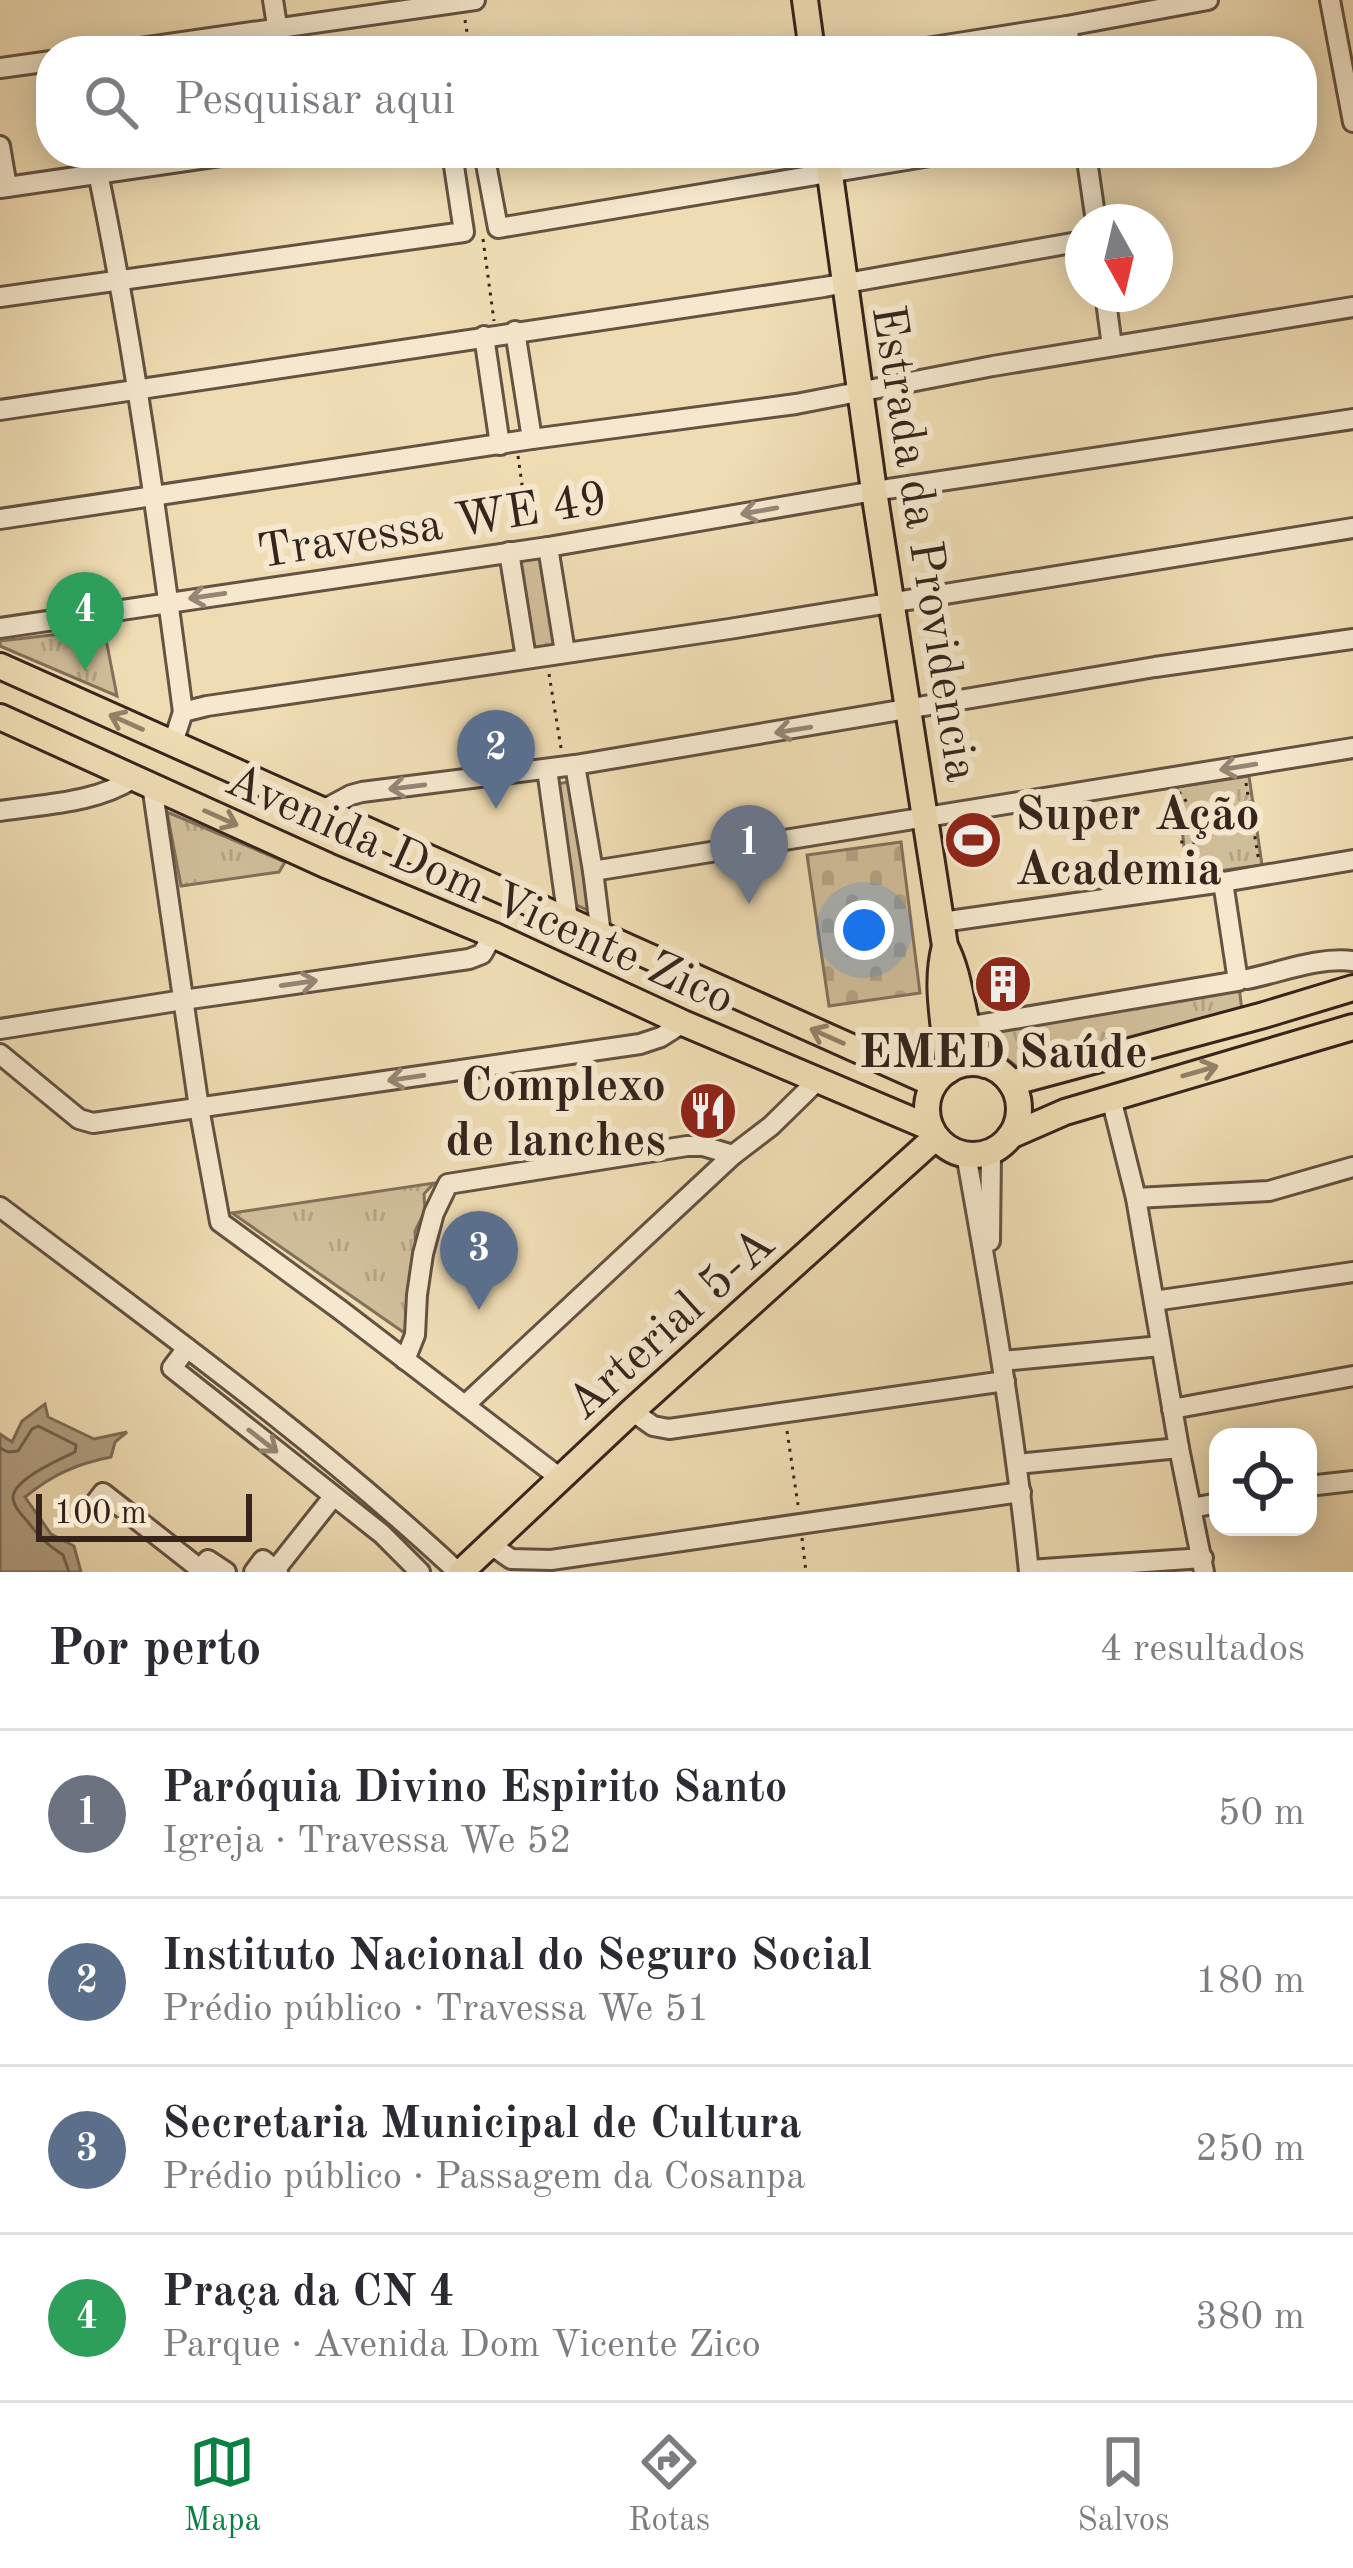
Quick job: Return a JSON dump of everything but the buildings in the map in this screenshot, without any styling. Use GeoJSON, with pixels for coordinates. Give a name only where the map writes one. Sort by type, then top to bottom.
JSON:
{"type":"FeatureCollection","features":[{"type":"Feature","properties":{"kind":"main road"},"geometry":{"type":"LineString","coordinates":[[805,0],[810,36]]}},
{"type":"Feature","properties":{"kind":"main road","name":"Estrada da Providencia"},"geometry":{"type":"LineString","coordinates":[[829,168],[944,934],[966,1027],[985,1064]]}},
{"type":"Feature","properties":{"kind":"main road","name":"Avenida Dom Vicente Zico"},"geometry":{"type":"LineString","coordinates":[[0,665],[601,935],[941,1077]]}},
{"type":"Feature","properties":{"kind":"main road","name":"Avenida Dom Vicente Zico"},"geometry":{"type":"LineString","coordinates":[[0,717],[933,1132]]}},
{"type":"Feature","properties":{"kind":"main road","name":"Estrada da Providencia"},"geometry":{"type":"LineString","coordinates":[[941,1077],[939,984],[944,934]]}},
{"type":"Feature","properties":{"kind":"main road"},"geometry":{"type":"LineString","coordinates":[[1011,1083],[1353,988]]}},
{"type":"Feature","properties":{"kind":"main road"},"geometry":{"type":"LineString","coordinates":[[989,1147],[1019,1115],[1016,1093],[1000,1071],[985,1064],[966,1064],[941,1077],[927,1105],[933,1132],[949,1149],[989,1147],[1066,1112],[1353,1027]]}},
{"type":"Feature","properties":{"kind":"main road","name":"Arterial 5-A"},"geometry":{"type":"LineString","coordinates":[[460,1572],[933,1132]]}},
{"type":"Feature","properties":{"kind":"street"},"geometry":{"type":"LineString","coordinates":[[272,0],[279,36]]}},
{"type":"Feature","properties":{"kind":"street"},"geometry":{"type":"LineString","coordinates":[[223,36],[476,0]]}},
{"type":"Feature","properties":{"kind":"street"},"geometry":{"type":"LineString","coordinates":[[1003,36],[1208,0]]}},
{"type":"Feature","properties":{"kind":"street"},"geometry":{"type":"LineString","coordinates":[[1330,0],[1353,122]]}},
{"type":"Feature","properties":{"kind":"street"},"geometry":{"type":"LineString","coordinates":[[1067,26],[1069,36]]}},
{"type":"Feature","properties":{"kind":"street"},"geometry":{"type":"LineString","coordinates":[[0,68],[36,63]]}},
{"type":"Feature","properties":{"kind":"street"},"geometry":{"type":"LineString","coordinates":[[0,146],[4,187],[134,168]]}},
{"type":"Feature","properties":{"kind":"street"},"geometry":{"type":"LineString","coordinates":[[458,168],[482,233]]}},
{"type":"Feature","properties":{"kind":"street"},"geometry":{"type":"LineString","coordinates":[[482,233],[484,168]]}},
{"type":"Feature","properties":{"kind":"street"},"geometry":{"type":"LineString","coordinates":[[0,297],[482,233],[799,168]]}},
{"type":"Feature","properties":{"kind":"street"},"geometry":{"type":"LineString","coordinates":[[1088,168],[1093,204]]}},
{"type":"Feature","properties":{"kind":"street"},"geometry":{"type":"LineString","coordinates":[[98,173],[120,280],[183,712],[172,743]]}},
{"type":"Feature","properties":{"kind":"street"},"geometry":{"type":"LineString","coordinates":[[0,410],[1065,244]]}},
{"type":"Feature","properties":{"kind":"street"},"geometry":{"type":"LineString","coordinates":[[0,519],[796,404],[1353,307]]}},
{"type":"Feature","properties":{"kind":"street"},"geometry":{"type":"LineString","coordinates":[[1108,312],[1112,346]]}},
{"type":"Feature","properties":{"kind":"street"},"geometry":{"type":"LineString","coordinates":[[498,334],[516,442]]}},
{"type":"Feature","properties":{"kind":"street"},"geometry":{"type":"LineString","coordinates":[[498,334],[516,442]]}},
{"type":"Feature","properties":{"kind":"street","name":"Travessa WE 49"},"geometry":{"type":"LineString","coordinates":[[0,628],[1353,419]]}},
{"type":"Feature","properties":{"kind":"street"},"geometry":{"type":"LineString","coordinates":[[183,712],[1353,528]]}},
{"type":"Feature","properties":{"kind":"street"},"geometry":{"type":"LineString","coordinates":[[540,548],[556,653]]}},
{"type":"Feature","properties":{"kind":"street"},"geometry":{"type":"LineString","coordinates":[[509,552],[526,658]]}},
{"type":"Feature","properties":{"kind":"street"},"geometry":{"type":"LineString","coordinates":[[322,810],[356,793],[562,767],[1353,639]]}},
{"type":"Feature","properties":{"kind":"street"},"geometry":{"type":"LineString","coordinates":[[593,871],[1353,748]]}},
{"type":"Feature","properties":{"kind":"street"},"geometry":{"type":"LineString","coordinates":[[562,767],[593,871],[601,935]]}},
{"type":"Feature","properties":{"kind":"street"},"geometry":{"type":"LineString","coordinates":[[562,767],[568,920]]}},
{"type":"Feature","properties":{"kind":"street"},"geometry":{"type":"LineString","coordinates":[[0,811],[102,794],[143,782],[220,1222],[560,1478]]}},
{"type":"Feature","properties":{"kind":"street"},"geometry":{"type":"LineString","coordinates":[[944,934],[1353,860]]}},
{"type":"Feature","properties":{"kind":"street"},"geometry":{"type":"LineString","coordinates":[[1223,882],[1242,980]]}},
{"type":"Feature","properties":{"kind":"street"},"geometry":{"type":"LineString","coordinates":[[0,1029],[469,958],[482,954],[493,935]]}},
{"type":"Feature","properties":{"kind":"street"},"geometry":{"type":"LineString","coordinates":[[966,1027],[1242,980],[1328,958],[1353,962]]}},
{"type":"Feature","properties":{"kind":"street"},"geometry":{"type":"LineString","coordinates":[[0,1054],[79,1119],[100,1123],[640,1044],[683,1023]]}},
{"type":"Feature","properties":{"kind":"street"},"geometry":{"type":"LineString","coordinates":[[465,1406],[820,1079]]}},
{"type":"Feature","properties":{"kind":"street"},"geometry":{"type":"LineString","coordinates":[[989,1147],[990,1288],[1022,1492],[1029,1571],[1204,1565],[1136,1198],[1111,1098]]}},
{"type":"Feature","properties":{"kind":"street"},"geometry":{"type":"LineString","coordinates":[[405,1360],[415,1335],[423,1254],[448,1184],[687,1146],[703,1145],[733,1155]]}},
{"type":"Feature","properties":{"kind":"street"},"geometry":{"type":"LineString","coordinates":[[1136,1198],[1269,1191],[1353,1167]]}},
{"type":"Feature","properties":{"kind":"street"},"geometry":{"type":"LineString","coordinates":[[0,1207],[190,1350],[460,1572]]}},
{"type":"Feature","properties":{"kind":"street"},"geometry":{"type":"LineString","coordinates":[[1154,1301],[1353,1272]]}},
{"type":"Feature","properties":{"kind":"street"},"geometry":{"type":"LineString","coordinates":[[632,1411],[652,1426],[669,1430],[1161,1346]]}},
{"type":"Feature","properties":{"kind":"street"},"geometry":{"type":"LineString","coordinates":[[190,1350],[172,1369],[382,1534],[414,1565],[423,1540]]}},
{"type":"Feature","properties":{"kind":"street"},"geometry":{"type":"LineString","coordinates":[[1172,1409],[1353,1376]]}},
{"type":"Feature","properties":{"kind":"street"},"geometry":{"type":"LineString","coordinates":[[1017,1464],[1179,1448]]}},
{"type":"Feature","properties":{"kind":"street"},"geometry":{"type":"LineString","coordinates":[[1317,1485],[1353,1481]]}},
{"type":"Feature","properties":{"kind":"street"},"geometry":{"type":"LineString","coordinates":[[491,1545],[511,1559],[551,1560],[1022,1492]]}},
{"type":"Feature","properties":{"kind":"street"},"geometry":{"type":"LineString","coordinates":[[96,1502],[103,1493],[138,1511],[200,1569],[208,1560],[226,1572]]}},
{"type":"Feature","properties":{"kind":"street"},"geometry":{"type":"LineString","coordinates":[[254,1572],[262,1560],[276,1571],[333,1497]]}},
{"type":"Feature","properties":{"kind":"street"},"geometry":{"type":"LineString","coordinates":[[1192,1508],[1209,1505]]}},
{"type":"Feature","properties":{"kind":"path"},"geometry":{"type":"LineString","coordinates":[[463,2],[468,36]]}},
{"type":"Feature","properties":{"kind":"path"},"geometry":{"type":"LineString","coordinates":[[482,233],[498,334]]}},
{"type":"Feature","properties":{"kind":"path"},"geometry":{"type":"LineString","coordinates":[[516,442],[540,548]]}},
{"type":"Feature","properties":{"kind":"path"},"geometry":{"type":"LineString","coordinates":[[556,653],[562,767]]}},
{"type":"Feature","properties":{"kind":"path"},"geometry":{"type":"LineString","coordinates":[[1244,766],[1261,876]]}},
{"type":"Feature","properties":{"kind":"path"},"geometry":{"type":"LineString","coordinates":[[1174,788],[1193,810],[1194,886],[1174,788]]}},
{"type":"Feature","properties":{"kind":"path"},"geometry":{"type":"LineString","coordinates":[[784,1413],[806,1572]]}},
{"type":"Feature","properties":{"kind":"green space"},"geometry":{"type":"Polygon","coordinates":[[[542,554],[555,646],[533,650],[519,557],[542,554]]]}},
{"type":"Feature","properties":{"kind":"green space"},"geometry":{"type":"Polygon","coordinates":[[[104,629],[117,696],[0,646],[0,641],[104,629]]]}},
{"type":"Feature","properties":{"kind":"green space"},"geometry":{"type":"Polygon","coordinates":[[[1249,776],[1262,865],[1197,874],[1185,855],[1177,787],[1249,776]]]}},
{"type":"Feature","properties":{"kind":"green space"},"geometry":{"type":"Polygon","coordinates":[[[577,781],[592,912],[572,903],[555,784],[577,781]]]}},
{"type":"Feature","properties":{"kind":"green space"},"geometry":{"type":"Polygon","coordinates":[[[167,812],[285,862],[279,872],[181,886],[167,812]]]}},
{"type":"Feature","properties":{"kind":"green space"},"geometry":{"type":"Polygon","coordinates":[[[901,842],[920,993],[829,1006],[807,855],[901,842]]]}},
{"type":"Feature","properties":{"kind":"green space"},"geometry":{"type":"Polygon","coordinates":[[[1239,986],[1242,1011],[1025,1073],[988,1044],[984,1031],[1239,986]]]}},
{"type":"Feature","properties":{"kind":"green space"},"geometry":{"type":"Polygon","coordinates":[[[434,1183],[424,1194],[425,1211],[415,1231],[406,1334],[232,1213],[434,1183]]]}},
{"type":"Feature","properties":{"kind":"water"},"geometry":{"type":"Polygon","coordinates":[[[45,1404],[48,1417],[94,1439],[127,1432],[115,1442],[111,1457],[65,1471],[25,1497],[51,1534],[74,1546],[81,1572],[0,1572],[0,1434],[12,1442],[22,1421],[45,1404]]]}},
{"type":"Feature","properties":{"kind":"place","name":"Praça da CN 4"},"geometry":{"type":"Point","coordinates":[85,671]}},
{"type":"Feature","properties":{"kind":"place","name":"Instituto Nacional do Seguro Social"},"geometry":{"type":"Point","coordinates":[496,809]}},
{"type":"Feature","properties":{"kind":"place","name":"Super Ação Academia"},"geometry":{"type":"Point","coordinates":[973,840]}},
{"type":"Feature","properties":{"kind":"place","name":"Paróquia Divino Espirito Santo"},"geometry":{"type":"Point","coordinates":[749,904]}},
{"type":"Feature","properties":{"kind":"place","name":"EMED Saúde"},"geometry":{"type":"Point","coordinates":[1003,984]}},
{"type":"Feature","properties":{"kind":"place","name":"Complexo de lanches"},"geometry":{"type":"Point","coordinates":[708,1111]}},
{"type":"Feature","properties":{"kind":"place","name":"Secretaria Municipal de Cultura"},"geometry":{"type":"Point","coordinates":[479,1310]}}]}
